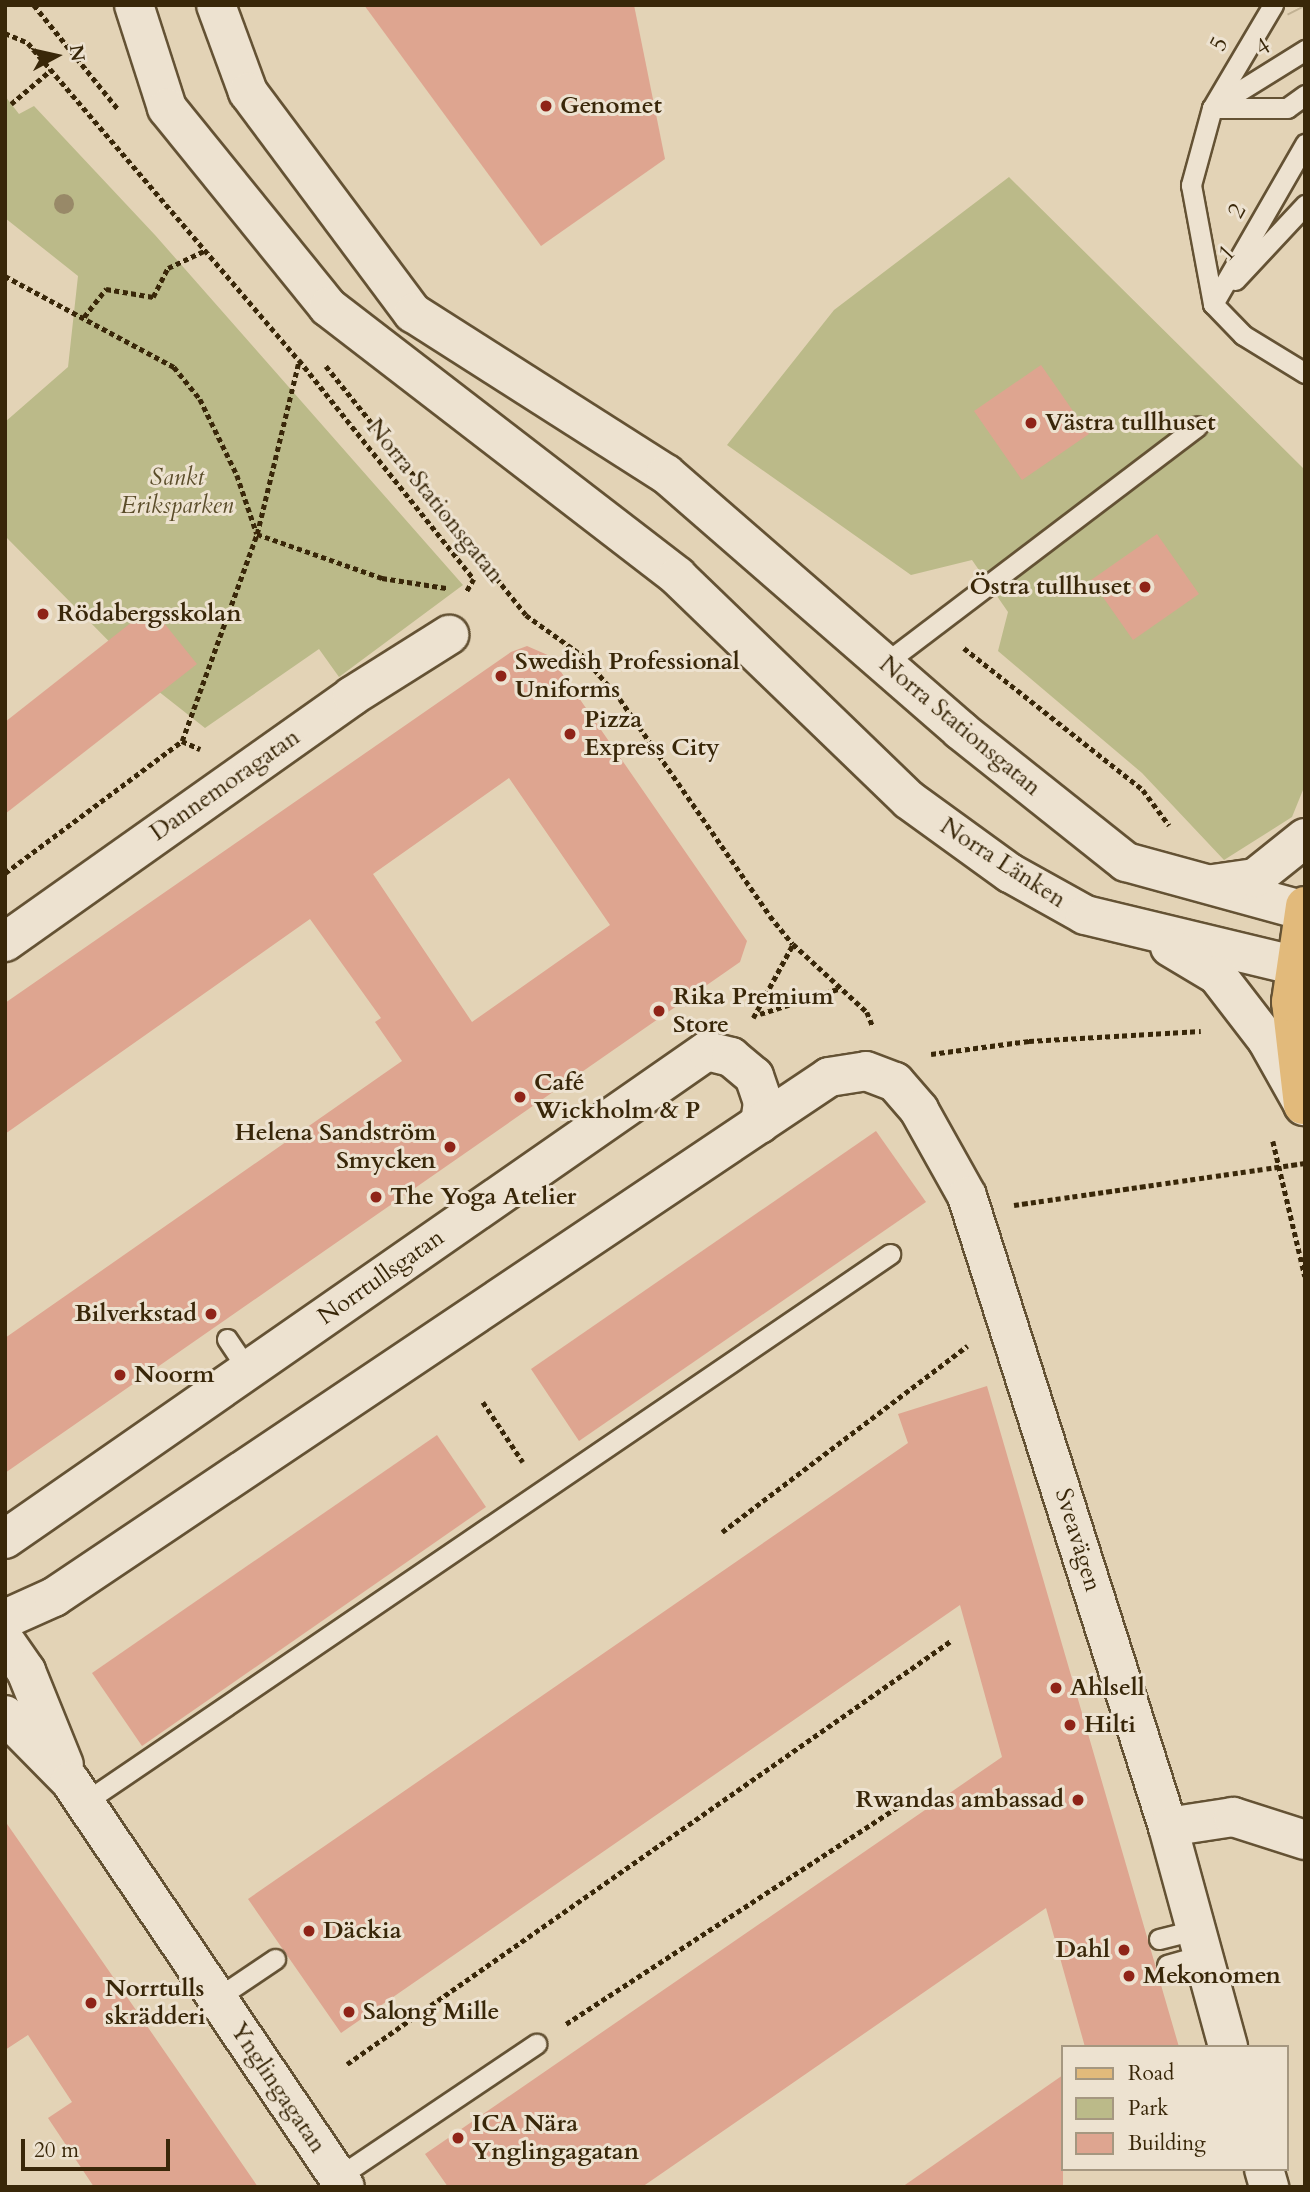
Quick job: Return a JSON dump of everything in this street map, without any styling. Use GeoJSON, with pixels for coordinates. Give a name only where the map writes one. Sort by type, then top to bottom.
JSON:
{"type":"FeatureCollection","features":[{"type":"Feature","properties":{"kind":"main road"},"geometry":{"type":"LineString","coordinates":[[1304,909],[1300,966],[1291,1002],[1304,1109]]}},
{"type":"Feature","properties":{"kind":"street","name":"Norra Länken"},"geometry":{"type":"LineString","coordinates":[[134,5],[167,108],[328,307],[677,576],[909,800],[1010,873],[1086,915],[1141,930]]}},
{"type":"Feature","properties":{"kind":"street","name":"Norra Stationsgatan"},"geometry":{"type":"LineString","coordinates":[[216,5],[248,92],[413,313],[666,474],[884,664],[1126,862],[1201,885]]}},
{"type":"Feature","properties":{"kind":"street","name":"Dannemoragatan"},"geometry":{"type":"LineString","coordinates":[[5,942],[341,704],[449,635]]}},
{"type":"Feature","properties":{"kind":"street"},"geometry":{"type":"LineString","coordinates":[[1201,885],[1255,878],[1305,838]]}},
{"type":"Feature","properties":{"kind":"street"},"geometry":{"type":"LineString","coordinates":[[1201,885],[1304,909]]}},
{"type":"Feature","properties":{"kind":"street"},"geometry":{"type":"LineString","coordinates":[[1141,930],[1300,966]]}},
{"type":"Feature","properties":{"kind":"street"},"geometry":{"type":"LineString","coordinates":[[1141,930],[1217,975],[1268,1040],[1304,1109]]}},
{"type":"Feature","properties":{"kind":"street","name":"Norrtullsgatan"},"geometry":{"type":"LineString","coordinates":[[5,1539],[238,1354],[707,1051],[731,1057],[754,1076],[763,1102],[760,1124]]}},
{"type":"Feature","properties":{"kind":"street","name":"Sveavägen"},"geometry":{"type":"LineString","coordinates":[[760,1124],[829,1077],[866,1071],[895,1082],[919,1110],[967,1196],[988,1254],[1168,1827],[1181,1947],[1227,2045]]}},
{"type":"Feature","properties":{"kind":"street"},"geometry":{"type":"LineString","coordinates":[[5,1619],[54,1598],[760,1124]]}},
{"type":"Feature","properties":{"kind":"street","name":"Ynglingagatan"},"geometry":{"type":"LineString","coordinates":[[5,1641],[26,1671],[77,1792]]}},
{"type":"Feature","properties":{"kind":"street","name":"Ynglingagatan"},"geometry":{"type":"LineString","coordinates":[[5,1715],[77,1792],[342,2182]]}},
{"type":"Feature","properties":{"kind":"street"},"geometry":{"type":"LineString","coordinates":[[1168,1827],[1233,1817],[1305,1840]]}},
{"type":"Feature","properties":{"kind":"lane","name":"5"},"geometry":{"type":"LineString","coordinates":[[1213,304],[1191,185],[1212,108],[1257,23],[1273,5]]}},
{"type":"Feature","properties":{"kind":"lane","name":"4"},"geometry":{"type":"LineString","coordinates":[[1212,108],[1305,50]]}},
{"type":"Feature","properties":{"kind":"lane"},"geometry":{"type":"LineString","coordinates":[[1212,108],[1287,108],[1305,95]]}},
{"type":"Feature","properties":{"kind":"lane","name":"2"},"geometry":{"type":"LineString","coordinates":[[1213,304],[1305,144]]}},
{"type":"Feature","properties":{"kind":"lane","name":"1"},"geometry":{"type":"LineString","coordinates":[[1213,304],[1305,205]]}},
{"type":"Feature","properties":{"kind":"lane"},"geometry":{"type":"LineString","coordinates":[[1213,304],[1242,334],[1305,373]]}},
{"type":"Feature","properties":{"kind":"lane"},"geometry":{"type":"LineString","coordinates":[[884,664],[1197,426]]}},
{"type":"Feature","properties":{"kind":"lane"},"geometry":{"type":"LineString","coordinates":[[77,1792],[543,1492],[890,1254]]}},
{"type":"Feature","properties":{"kind":"lane"},"geometry":{"type":"LineString","coordinates":[[217,1998],[275,1959]]}},
{"type":"Feature","properties":{"kind":"lane"},"geometry":{"type":"LineString","coordinates":[[342,2182],[536,2044]]}},
{"type":"Feature","properties":{"kind":"path"},"geometry":{"type":"LineString","coordinates":[[34,5],[124,116]]}},
{"type":"Feature","properties":{"kind":"path"},"geometry":{"type":"LineString","coordinates":[[5,33],[28,43],[51,69],[299,360],[474,579],[468,592],[382,578],[257,534]]}},
{"type":"Feature","properties":{"kind":"path"},"geometry":{"type":"LineString","coordinates":[[11,104],[51,69]]}},
{"type":"Feature","properties":{"kind":"path"},"geometry":{"type":"LineString","coordinates":[[84,317],[106,289],[153,297],[169,268],[206,250]]}},
{"type":"Feature","properties":{"kind":"path"},"geometry":{"type":"LineString","coordinates":[[5,276],[174,367],[200,399],[237,475],[257,534]]}},
{"type":"Feature","properties":{"kind":"path"},"geometry":{"type":"LineString","coordinates":[[5,873],[181,741],[257,534],[299,360]]}},
{"type":"Feature","properties":{"kind":"path","name":"Norra Stationsgatan"},"geometry":{"type":"LineString","coordinates":[[321,360],[526,615],[583,656],[620,699],[793,944],[841,988],[759,1014],[793,944]]}},
{"type":"Feature","properties":{"kind":"path"},"geometry":{"type":"LineString","coordinates":[[935,625],[1143,790],[1173,831]]}},
{"type":"Feature","properties":{"kind":"path"},"geometry":{"type":"LineString","coordinates":[[922,1056],[1029,1041],[1214,1030]]}},
{"type":"Feature","properties":{"kind":"path"},"geometry":{"type":"LineString","coordinates":[[1271,1134],[1305,1276]]}},
{"type":"Feature","properties":{"kind":"path"},"geometry":{"type":"LineString","coordinates":[[1014,1205],[1305,1163]]}},
{"type":"Feature","properties":{"kind":"path"},"geometry":{"type":"LineString","coordinates":[[722,1532],[1008,1317]]}},
{"type":"Feature","properties":{"kind":"path"},"geometry":{"type":"LineString","coordinates":[[483,1402],[543,1492]]}},
{"type":"Feature","properties":{"kind":"path"},"geometry":{"type":"LineString","coordinates":[[348,2064],[952,1640]]}},
{"type":"Feature","properties":{"kind":"path"},"geometry":{"type":"LineString","coordinates":[[536,2044],[902,1804]]}},
{"type":"Feature","properties":{"kind":"green space","name":"Sankt Eriksparken"},"geometry":{"type":"Polygon","coordinates":[[[5,96],[19,114],[34,106],[155,235],[463,585],[339,677],[319,649],[205,728],[158,691],[5,536],[5,422],[68,367],[78,276],[5,218],[5,96]]]}},
{"type":"Feature","properties":{"kind":"green space"},"geometry":{"type":"Polygon","coordinates":[[[1009,177],[1305,470],[1305,785],[1292,817],[1224,860],[1142,773],[998,651],[1008,612],[972,560],[911,575],[727,445],[834,310],[1009,177]]]}},
{"type":"Feature","properties":{"kind":"building","name":"Genomet"},"geometry":{"type":"Polygon","coordinates":[[[364,5],[634,5],[665,159],[541,246],[364,5]]]}},
{"type":"Feature","properties":{"kind":"building","name":"Västra tullhuset"},"geometry":{"type":"Polygon","coordinates":[[[1041,365],[1089,434],[1022,480],[974,411],[1041,365]]]}},
{"type":"Feature","properties":{"kind":"building","name":"Östra tullhuset"},"geometry":{"type":"Polygon","coordinates":[[[1157,534],[1199,594],[1133,640],[1091,580],[1157,534]]]}},
{"type":"Feature","properties":{"kind":"building"},"geometry":{"type":"Polygon","coordinates":[[[151,607],[197,664],[5,814],[5,722],[151,607]]]}},
{"type":"Feature","properties":{"kind":"building"},"geometry":{"type":"Polygon","coordinates":[[[527,646],[550,656],[747,941],[740,962],[5,1473],[5,1338],[402,1061],[375,1022],[381,1018],[310,919],[5,1134],[5,1003],[511,652],[527,646]],[[509,778],[373,874],[472,1022],[610,925],[509,778]]]}},
{"type":"Feature","properties":{"kind":"building"},"geometry":{"type":"Polygon","coordinates":[[[876,1131],[926,1202],[579,1441],[531,1369],[876,1131]]]}},
{"type":"Feature","properties":{"kind":"building"},"geometry":{"type":"Polygon","coordinates":[[[987,1386],[1178,2045],[1084,2045],[1046,1908],[642,2187],[448,2187],[425,2154],[1002,1757],[960,1605],[341,2033],[248,1899],[908,1443],[898,1414],[987,1386]]]}},
{"type":"Feature","properties":{"kind":"building"},"geometry":{"type":"Polygon","coordinates":[[[437,1435],[486,1507],[142,1746],[92,1673],[437,1435]]]}},
{"type":"Feature","properties":{"kind":"building"},"geometry":{"type":"Polygon","coordinates":[[[5,1821],[258,2187],[94,2187],[48,2118],[72,2102],[28,2035],[5,2050],[5,1821]]]}},
{"type":"Feature","properties":{"kind":"building"},"geometry":{"type":"Polygon","coordinates":[[[1062,2076],[1063,2187],[902,2187],[1062,2076]]]}},
{"type":"Feature","properties":{"kind":"place","name":"Genomet"},"geometry":{"type":"Point","coordinates":[546,106]}},
{"type":"Feature","properties":{"kind":"place","name":"Västra tullhuset"},"geometry":{"type":"Point","coordinates":[1031,423]}},
{"type":"Feature","properties":{"kind":"place","name":"Östra tullhuset"},"geometry":{"type":"Point","coordinates":[1145,587]}},
{"type":"Feature","properties":{"kind":"place","name":"Rödabergsskolan"},"geometry":{"type":"Point","coordinates":[43,614]}},
{"type":"Feature","properties":{"kind":"place","name":"Swedish Professional Uniforms"},"geometry":{"type":"Point","coordinates":[501,676]}},
{"type":"Feature","properties":{"kind":"place","name":"Pizza Express City"},"geometry":{"type":"Point","coordinates":[570,734]}},
{"type":"Feature","properties":{"kind":"place","name":"Rika Premium Store"},"geometry":{"type":"Point","coordinates":[659,1011]}},
{"type":"Feature","properties":{"kind":"place","name":"Café Wickholm & P"},"geometry":{"type":"Point","coordinates":[520,1097]}},
{"type":"Feature","properties":{"kind":"place","name":"Helena Sandström Smycken"},"geometry":{"type":"Point","coordinates":[450,1147]}},
{"type":"Feature","properties":{"kind":"place","name":"The Yoga Atelier"},"geometry":{"type":"Point","coordinates":[376,1197]}},
{"type":"Feature","properties":{"kind":"place","name":"Bilverkstad"},"geometry":{"type":"Point","coordinates":[211,1314]}},
{"type":"Feature","properties":{"kind":"place","name":"Noorm"},"geometry":{"type":"Point","coordinates":[120,1375]}},
{"type":"Feature","properties":{"kind":"place","name":"Ahlsell"},"geometry":{"type":"Point","coordinates":[1056,1688]}},
{"type":"Feature","properties":{"kind":"place","name":"Hilti"},"geometry":{"type":"Point","coordinates":[1070,1725]}},
{"type":"Feature","properties":{"kind":"place","name":"Rwandas ambassad"},"geometry":{"type":"Point","coordinates":[1078,1800]}},
{"type":"Feature","properties":{"kind":"place","name":"Däckia"},"geometry":{"type":"Point","coordinates":[309,1931]}},
{"type":"Feature","properties":{"kind":"place","name":"Dahl"},"geometry":{"type":"Point","coordinates":[1124,1950]}},
{"type":"Feature","properties":{"kind":"place","name":"Mekonomen"},"geometry":{"type":"Point","coordinates":[1129,1976]}},
{"type":"Feature","properties":{"kind":"place","name":"Norrtulls skrädderi"},"geometry":{"type":"Point","coordinates":[91,2003]}},
{"type":"Feature","properties":{"kind":"place","name":"Salong Mille"},"geometry":{"type":"Point","coordinates":[349,2012]}},
{"type":"Feature","properties":{"kind":"place","name":"ICA Nära Ynglingagatan"},"geometry":{"type":"Point","coordinates":[458,2138]}}]}
